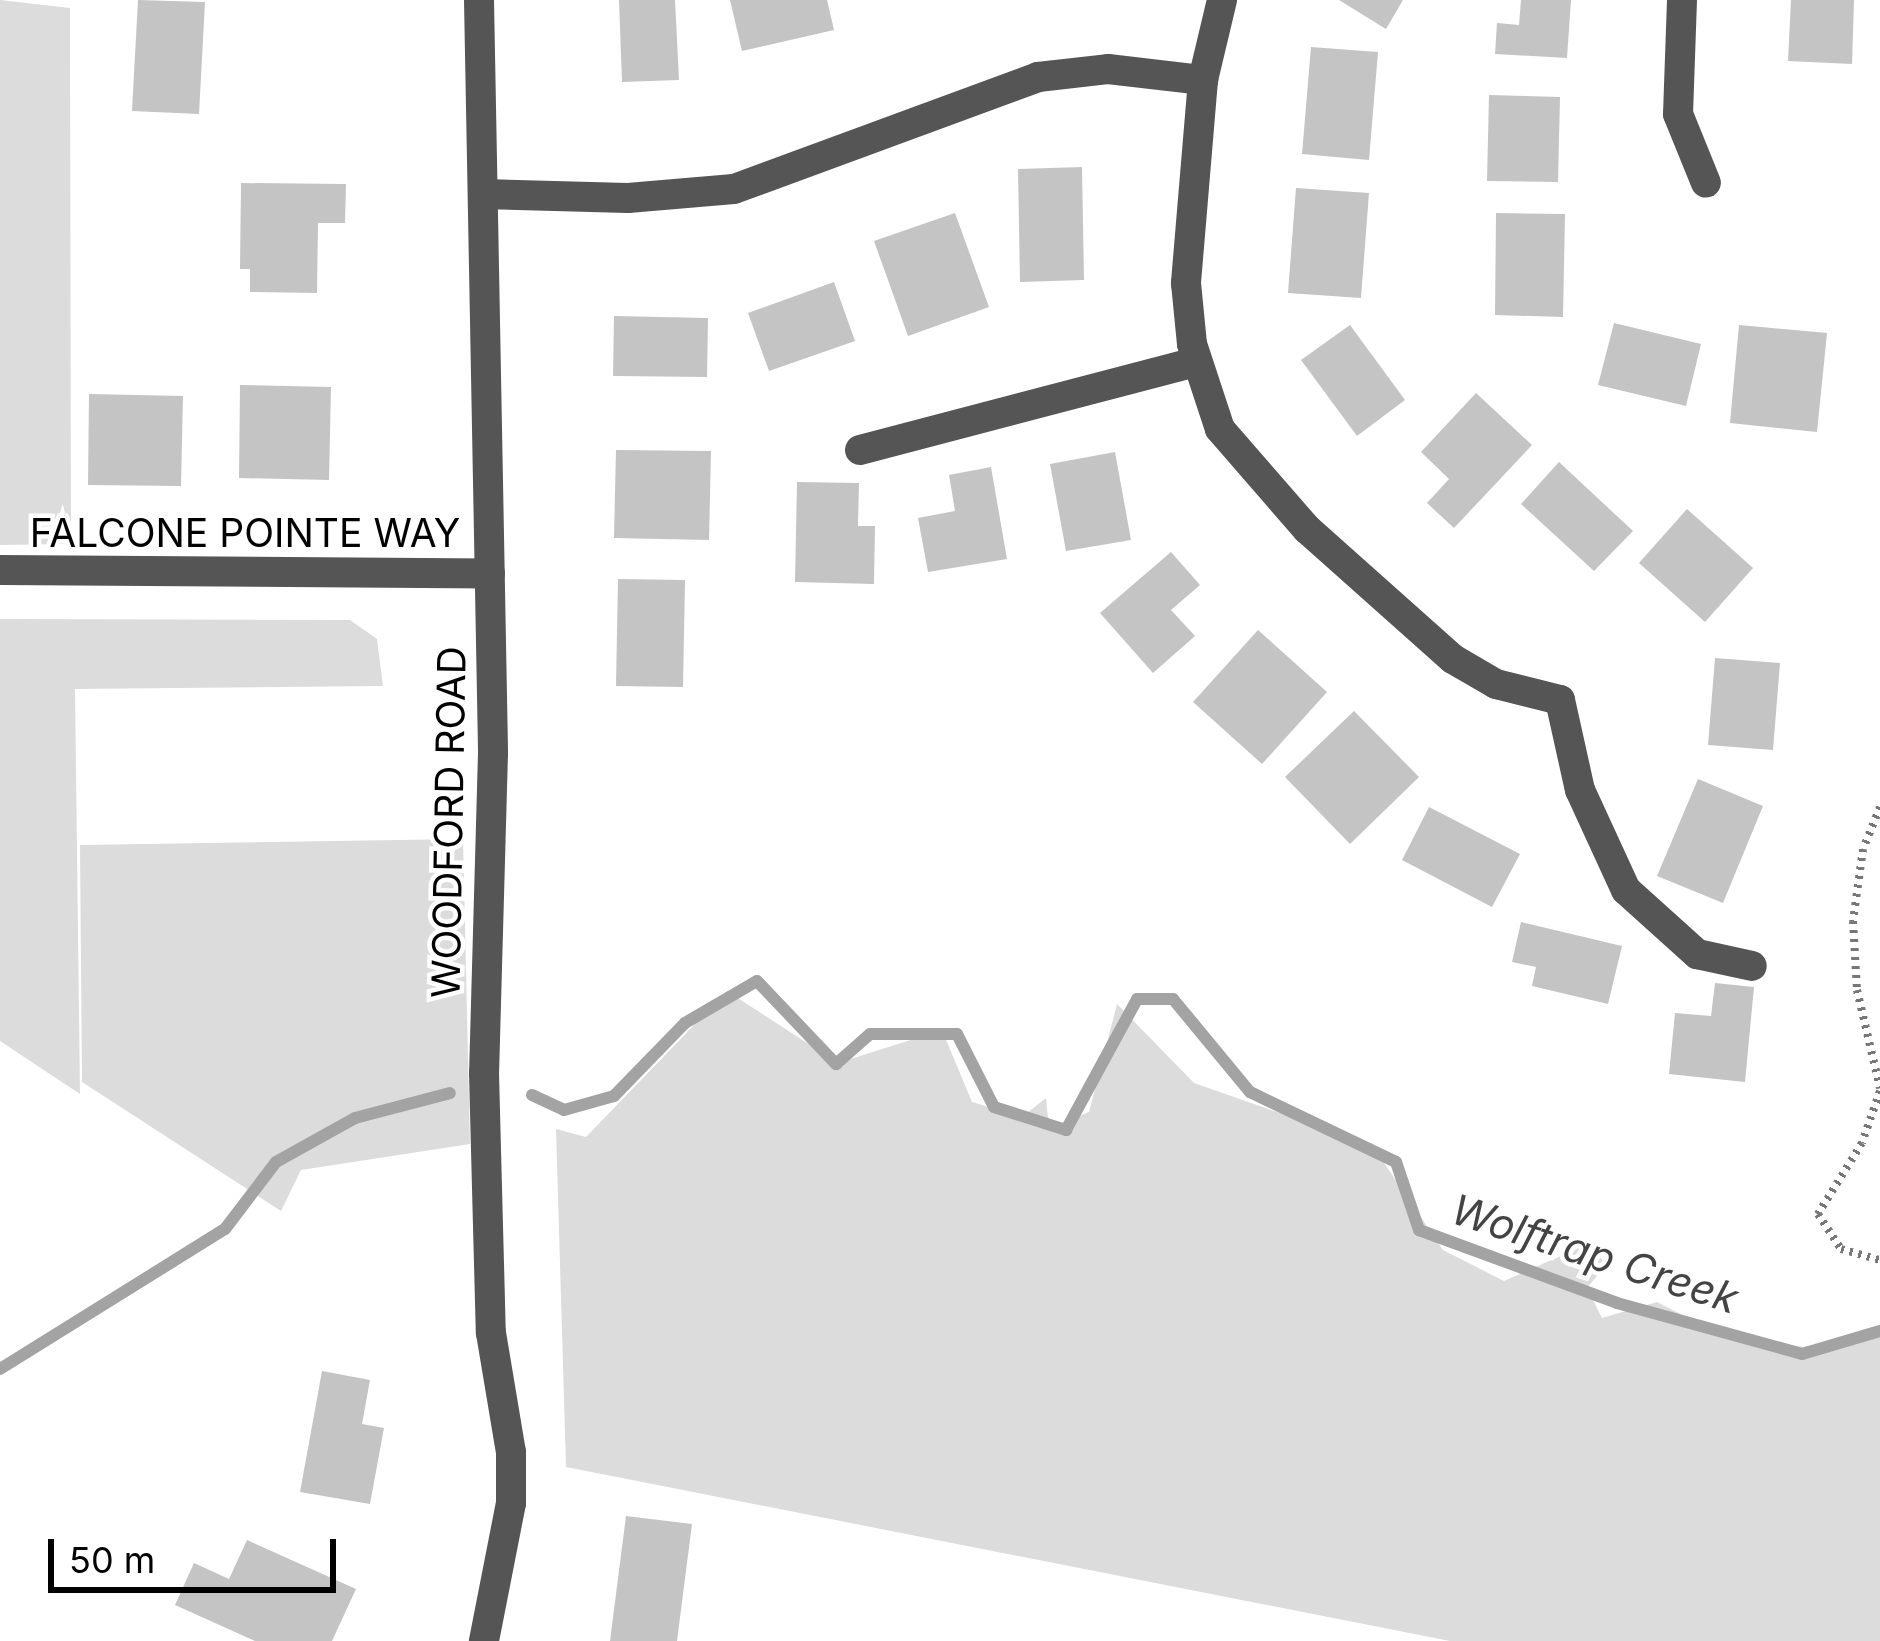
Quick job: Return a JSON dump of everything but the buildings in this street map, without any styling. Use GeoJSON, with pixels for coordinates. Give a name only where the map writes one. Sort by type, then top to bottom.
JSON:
{"type":"FeatureCollection","features":[{"type":"Feature","properties":{"kind":"street","name":"WOODFORD ROAD"},"geometry":{"type":"LineString","coordinates":[[479,0],[490,573],[485,1093],[491,1333],[511,1503],[484,1641]]}},
{"type":"Feature","properties":{"kind":"street"},"geometry":{"type":"LineString","coordinates":[[1222,0],[1203,80],[1186,283],[1196,362],[1220,429],[1307,530],[1453,659],[1496,684],[1560,700],[1580,790],[1626,890],[1697,954],[1752,966]]}},
{"type":"Feature","properties":{"kind":"street"},"geometry":{"type":"LineString","coordinates":[[1682,0],[1678,114],[1706,183]]}},
{"type":"Feature","properties":{"kind":"street"},"geometry":{"type":"LineString","coordinates":[[484,194],[628,198],[734,189],[1038,77],[1108,69],[1203,80]]}},
{"type":"Feature","properties":{"kind":"street"},"geometry":{"type":"LineString","coordinates":[[860,450],[1196,362]]}},
{"type":"Feature","properties":{"kind":"street","name":"FALCONE POINTE WAY"},"geometry":{"type":"LineString","coordinates":[[0,571],[490,573]]}},
{"type":"Feature","properties":{"kind":"path"},"geometry":{"type":"LineString","coordinates":[[1880,807],[1863,850],[1852,921],[1857,990],[1880,1090],[1862,1143],[1818,1214],[1841,1249],[1880,1260]]}},
{"type":"Feature","properties":{"kind":"shaded area"},"geometry":{"type":"Polygon","coordinates":[[[0,0],[70,8],[71,544],[0,545],[0,0]]]}},
{"type":"Feature","properties":{"kind":"shaded area"},"geometry":{"type":"Polygon","coordinates":[[[0,619],[350,620],[377,639],[383,686],[75,689],[80,1094],[0,1041],[0,619]]]}},
{"type":"Feature","properties":{"kind":"shaded area"},"geometry":{"type":"Polygon","coordinates":[[[463,839],[470,1144],[301,1170],[281,1211],[82,1082],[80,845],[463,839]]]}},
{"type":"Feature","properties":{"kind":"shaded area"},"geometry":{"type":"Polygon","coordinates":[[[727,991],[838,1063],[942,1030],[972,1102],[1022,1117],[1046,1098],[1049,1128],[1089,1112],[1117,1004],[1194,1083],[1372,1145],[1443,1250],[1504,1281],[1590,1243],[1606,1265],[1587,1288],[1602,1318],[1657,1302],[1716,1332],[1803,1347],[1880,1332],[1880,1641],[1450,1641],[566,1467],[556,1129],[586,1137],[727,991]]]}},
{"type":"Feature","properties":{"kind":"waterway","name":"Wolftrap Creek"},"geometry":{"type":"LineString","coordinates":[[532,1095],[564,1110],[614,1096],[685,1023],[757,981],[836,1064],[870,1034],[957,1034],[994,1107],[1066,1130],[1137,999],[1173,999],[1250,1092],[1396,1162],[1419,1230],[1617,1303],[1802,1354],[1880,1331]]}},
{"type":"Feature","properties":{"kind":"waterway","name":"Wolftrap Creek"},"geometry":{"type":"LineString","coordinates":[[0,1369],[225,1229],[276,1162],[355,1118],[450,1093]]}}]}
